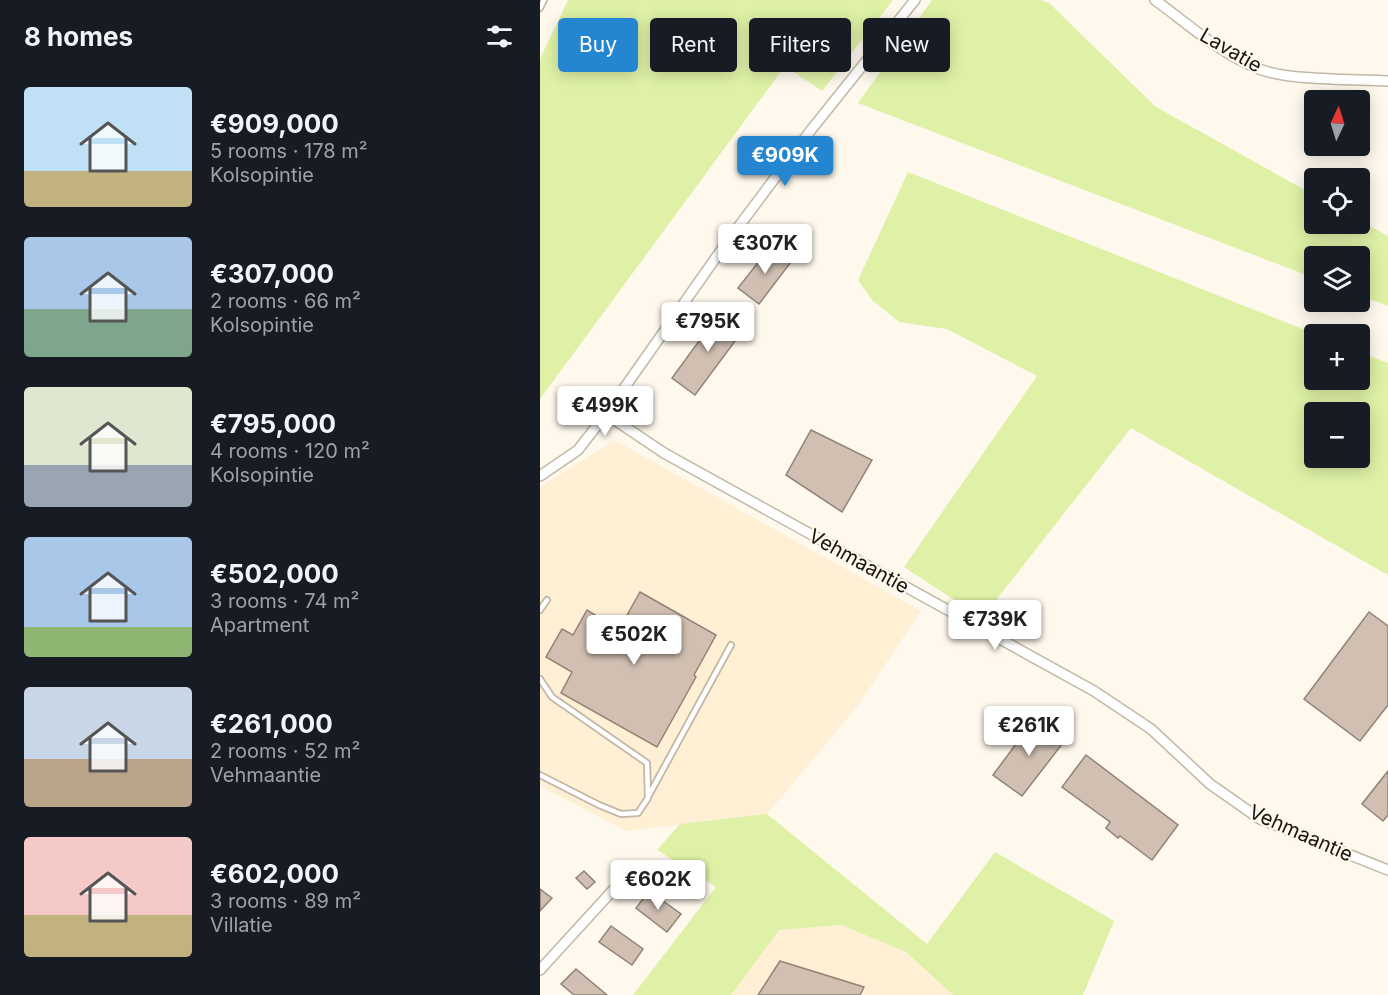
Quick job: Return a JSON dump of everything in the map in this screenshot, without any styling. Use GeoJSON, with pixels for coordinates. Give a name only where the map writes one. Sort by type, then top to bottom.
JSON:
{"type":"FeatureCollection","features":[{"type":"Feature","properties":{"kind":"street"},"geometry":{"type":"LineString","coordinates":[[540,476],[578,450],[606,414],[730,237],[811,130],[915,0]]}},
{"type":"Feature","properties":{"kind":"street","name":"Lavatie"},"geometry":{"type":"LineString","coordinates":[[1155,0],[1208,39],[1260,69],[1288,75],[1388,81]]}},
{"type":"Feature","properties":{"kind":"street","name":"Vehmaantie"},"geometry":{"type":"LineString","coordinates":[[606,414],[664,453],[1094,691],[1151,729],[1210,784],[1260,819],[1388,870]]}},
{"type":"Feature","properties":{"kind":"street"},"geometry":{"type":"LineString","coordinates":[[540,970],[635,866]]}},
{"type":"Feature","properties":{"kind":"lane"},"geometry":{"type":"LineString","coordinates":[[540,8],[544,0]]}},
{"type":"Feature","properties":{"kind":"lane"},"geometry":{"type":"LineString","coordinates":[[540,610],[547,600]]}},
{"type":"Feature","properties":{"kind":"lane"},"geometry":{"type":"LineString","coordinates":[[540,775],[621,814],[638,813],[730,645]]}},
{"type":"Feature","properties":{"kind":"lane"},"geometry":{"type":"LineString","coordinates":[[540,679],[552,697],[647,763],[648,798]]}},
{"type":"Feature","properties":{"kind":"shaded area"},"geometry":{"type":"Polygon","coordinates":[[[614,440],[921,611],[856,708],[767,814],[627,831],[540,786],[540,487],[614,440]]]}},
{"type":"Feature","properties":{"kind":"shaded area"},"geometry":{"type":"Polygon","coordinates":[[[840,925],[906,952],[953,995],[728,995],[779,930],[840,925]]]}},
{"type":"Feature","properties":{"kind":"green space"},"geometry":{"type":"Polygon","coordinates":[[[568,0],[893,0],[879,18],[863,18],[863,38],[851,54],[851,18],[749,18],[749,72],[781,72],[540,399],[540,59],[558,21],[558,72],[638,72],[638,18],[559,18],[568,0]]]}},
{"type":"Feature","properties":{"kind":"green space"},"geometry":{"type":"Polygon","coordinates":[[[932,0],[1040,0],[1049,3],[1156,107],[1304,189],[1304,234],[1370,234],[1370,226],[1388,236],[1388,306],[1370,299],[1370,246],[1304,246],[1304,274],[858,103],[880,72],[950,72],[950,18],[919,18],[932,0]]]}},
{"type":"Feature","properties":{"kind":"green space"},"geometry":{"type":"Polygon","coordinates":[[[794,72],[837,72],[822,91],[794,72]]]}},
{"type":"Feature","properties":{"kind":"green space"},"geometry":{"type":"Polygon","coordinates":[[[908,172],[1304,330],[1304,390],[1370,390],[1370,356],[1388,363],[1388,575],[1131,428],[982,618],[904,567],[1037,376],[947,329],[899,322],[872,300],[858,280],[908,172]]]}},
{"type":"Feature","properties":{"kind":"green space"},"geometry":{"type":"Polygon","coordinates":[[[767,814],[927,944],[995,852],[1114,921],[1083,995],[953,995],[906,952],[841,925],[779,930],[731,995],[633,995],[716,887],[657,850],[680,824],[767,814]]]}},
{"type":"Feature","properties":{"kind":"building"},"geometry":{"type":"Polygon","coordinates":[[[771,246],[791,262],[759,304],[738,288],[771,246]]]}},
{"type":"Feature","properties":{"kind":"building"},"geometry":{"type":"Polygon","coordinates":[[[721,311],[744,329],[695,395],[672,378],[721,311]]]}},
{"type":"Feature","properties":{"kind":"building"},"geometry":{"type":"Polygon","coordinates":[[[811,430],[872,460],[842,512],[786,475],[811,430]]]}},
{"type":"Feature","properties":{"kind":"building"},"geometry":{"type":"Polygon","coordinates":[[[640,592],[716,635],[694,675],[696,677],[657,747],[561,693],[572,672],[546,657],[562,629],[573,635],[587,610],[600,618],[598,622],[617,633],[640,592]]]}},
{"type":"Feature","properties":{"kind":"building"},"geometry":{"type":"Polygon","coordinates":[[[1369,612],[1388,626],[1388,705],[1360,741],[1304,699],[1369,612]]]}},
{"type":"Feature","properties":{"kind":"building"},"geometry":{"type":"Polygon","coordinates":[[[1036,717],[1066,739],[1022,796],[993,775],[1036,717]]]}},
{"type":"Feature","properties":{"kind":"building"},"geometry":{"type":"Polygon","coordinates":[[[1086,755],[1178,825],[1152,860],[1120,836],[1118,838],[1106,828],[1110,822],[1062,787],[1086,755]]]}},
{"type":"Feature","properties":{"kind":"building"},"geometry":{"type":"Polygon","coordinates":[[[1388,771],[1388,815],[1383,821],[1362,804],[1388,771]]]}},
{"type":"Feature","properties":{"kind":"building"},"geometry":{"type":"Polygon","coordinates":[[[584,871],[595,882],[587,889],[576,878],[584,871]]]}},
{"type":"Feature","properties":{"kind":"building"},"geometry":{"type":"Polygon","coordinates":[[[540,889],[552,898],[540,911],[540,889]]]}},
{"type":"Feature","properties":{"kind":"building"},"geometry":{"type":"Polygon","coordinates":[[[649,891],[681,914],[667,932],[636,908],[649,891]]]}},
{"type":"Feature","properties":{"kind":"building"},"geometry":{"type":"Polygon","coordinates":[[[611,926],[643,949],[632,965],[599,942],[611,926]]]}},
{"type":"Feature","properties":{"kind":"building"},"geometry":{"type":"Polygon","coordinates":[[[780,961],[864,987],[860,995],[758,995],[780,961]]]}},
{"type":"Feature","properties":{"kind":"building"},"geometry":{"type":"Polygon","coordinates":[[[576,969],[607,995],[574,995],[561,984],[576,969]]]}}]}
